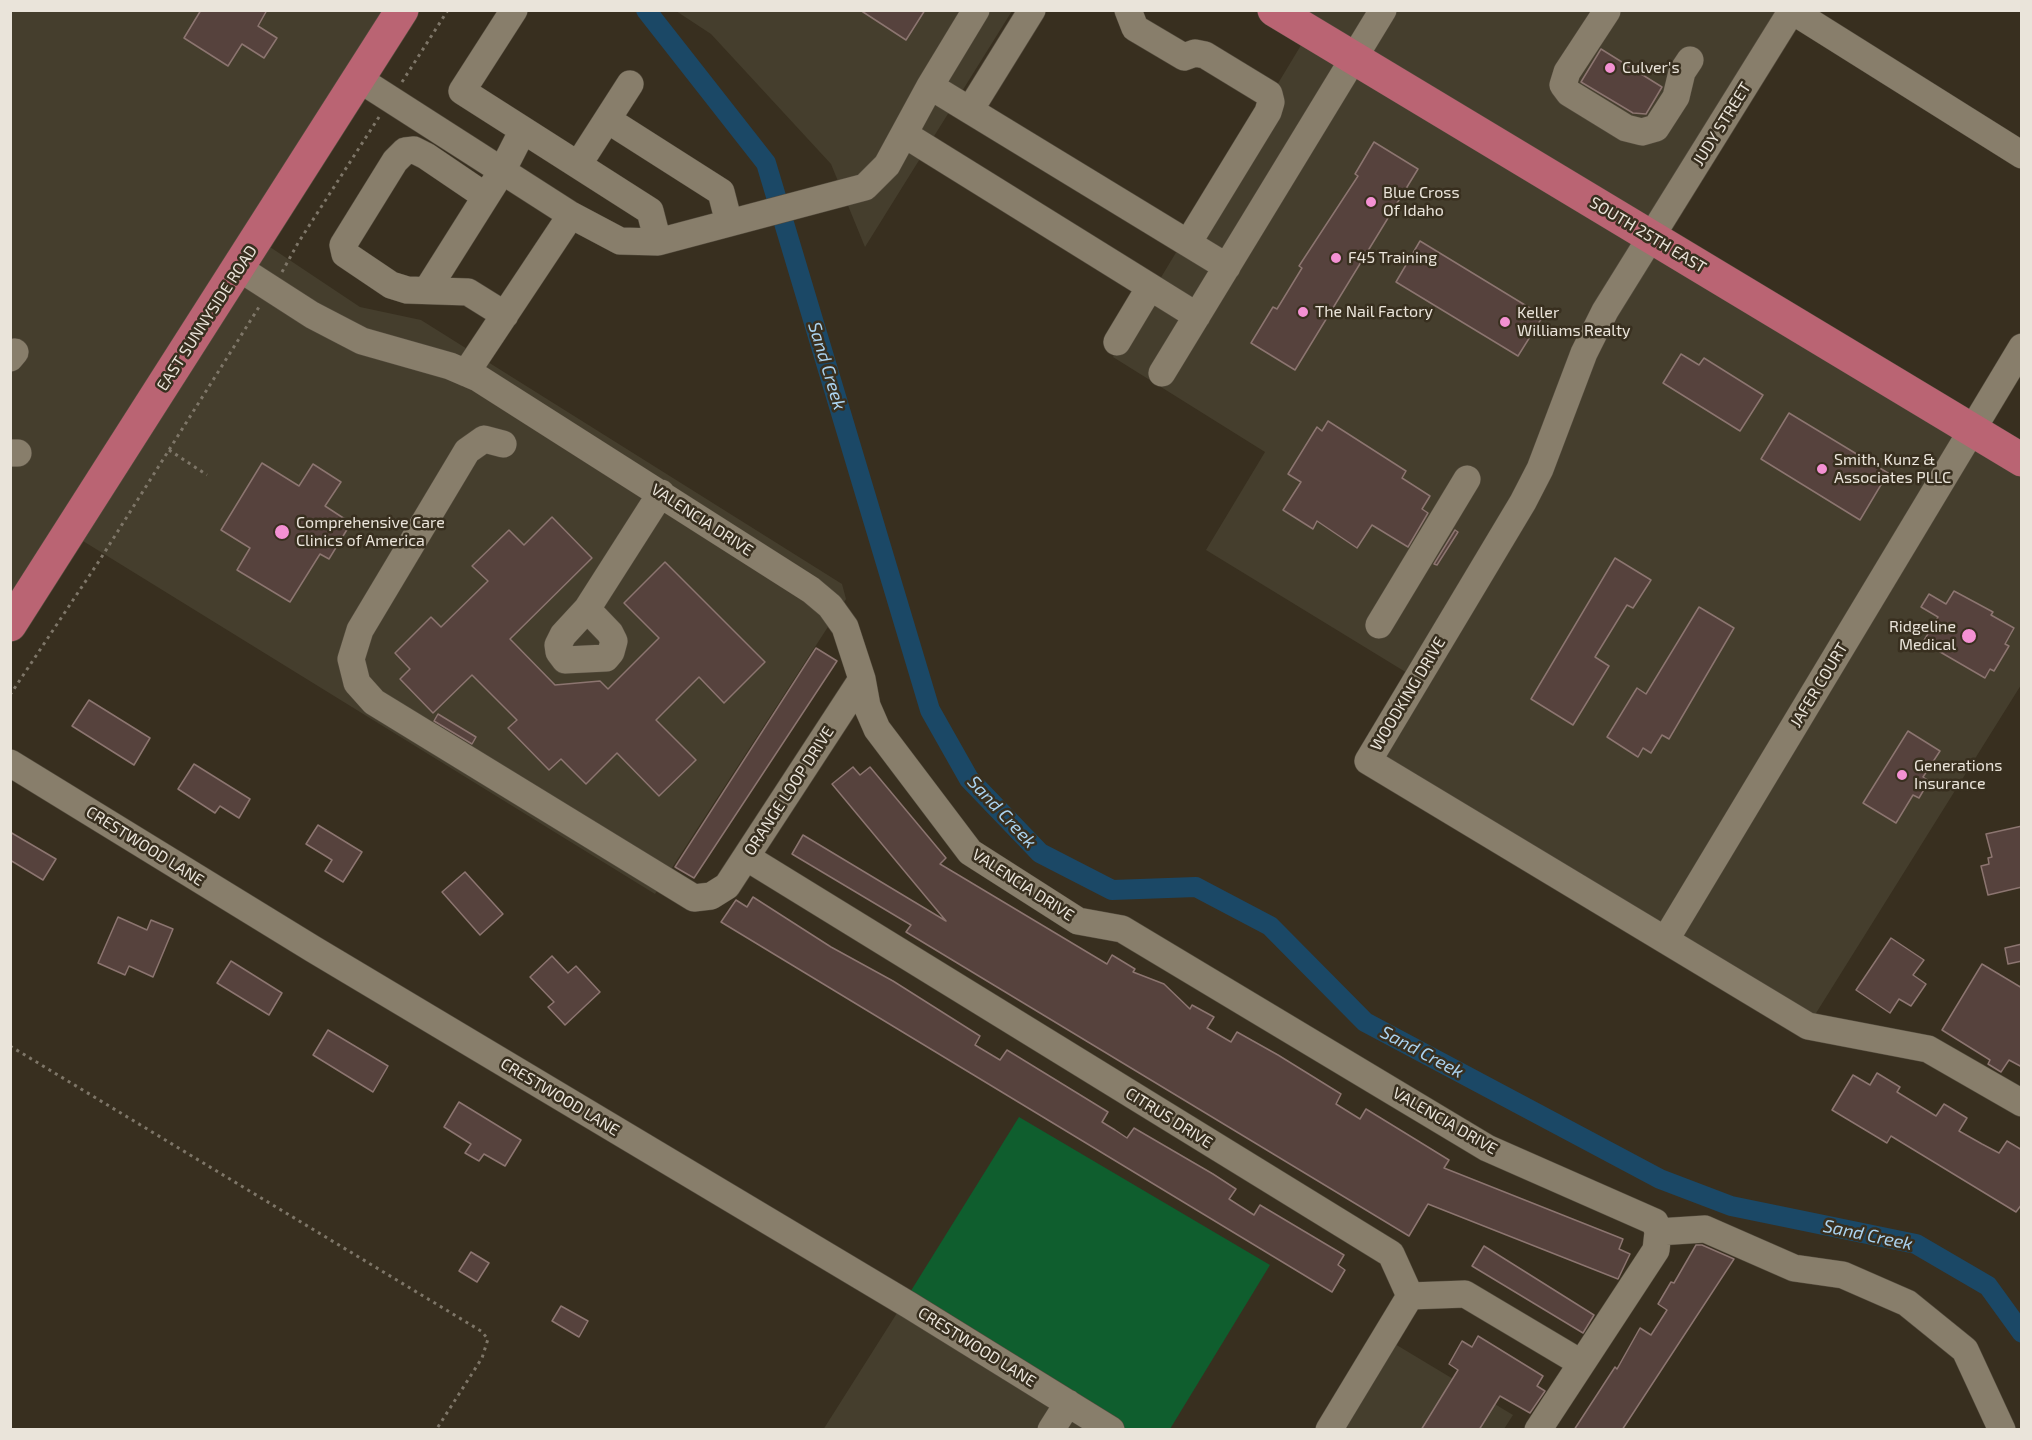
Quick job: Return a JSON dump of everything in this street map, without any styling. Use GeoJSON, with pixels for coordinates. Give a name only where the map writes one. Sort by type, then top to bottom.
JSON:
{"type":"FeatureCollection","features":[{"type":"Feature","properties":{"kind":"main road","name":"EAST SUNNYSIDE ROAD"},"geometry":{"type":"LineString","coordinates":[[10,625],[402,10]]}},
{"type":"Feature","properties":{"kind":"main road","name":"SOUTH 25TH EAST"},"geometry":{"type":"LineString","coordinates":[[1274,10],[2022,460]]}},
{"type":"Feature","properties":{"kind":"street"},"geometry":{"type":"LineString","coordinates":[[514,10],[462,91],[650,211],[658,242]]}},
{"type":"Feature","properties":{"kind":"street"},"geometry":{"type":"LineString","coordinates":[[359,79],[571,215],[620,241],[658,242],[865,187],[887,165],[930,86],[976,10]]}},
{"type":"Feature","properties":{"kind":"street"},"geometry":{"type":"LineString","coordinates":[[970,110],[1032,10]]}},
{"type":"Feature","properties":{"kind":"street"},"geometry":{"type":"LineString","coordinates":[[1162,373],[1383,10]]}},
{"type":"Feature","properties":{"kind":"street"},"geometry":{"type":"LineString","coordinates":[[1607,11],[1567,72],[1563,85],[1569,93],[1626,128],[1642,132],[1656,128],[1676,97],[1682,72],[1690,60]]}},
{"type":"Feature","properties":{"kind":"street"},"geometry":{"type":"LineString","coordinates":[[1792,11],[2022,155]]}},
{"type":"Feature","properties":{"kind":"street","name":"JUDY STREET"},"geometry":{"type":"LineString","coordinates":[[1651,237],[1792,11]]}},
{"type":"Feature","properties":{"kind":"street"},"geometry":{"type":"LineString","coordinates":[[1132,19],[1184,57],[1195,52],[1205,55],[1269,94],[1271,102],[1269,112],[1188,243]]}},
{"type":"Feature","properties":{"kind":"street"},"geometry":{"type":"LineString","coordinates":[[578,165],[630,84]]}},
{"type":"Feature","properties":{"kind":"street"},"geometry":{"type":"LineString","coordinates":[[930,86],[1227,267]]}},
{"type":"Feature","properties":{"kind":"street"},"geometry":{"type":"LineString","coordinates":[[608,120],[721,192],[729,223]]}},
{"type":"Feature","properties":{"kind":"street"},"geometry":{"type":"LineString","coordinates":[[427,290],[502,171],[524,130]]}},
{"type":"Feature","properties":{"kind":"street"},"geometry":{"type":"LineString","coordinates":[[904,134],[1197,316]]}},
{"type":"Feature","properties":{"kind":"street"},"geometry":{"type":"LineString","coordinates":[[485,196],[426,156],[414,150],[405,151],[395,161],[342,245],[345,254],[391,285],[407,290],[468,292],[506,315]]}},
{"type":"Feature","properties":{"kind":"street"},"geometry":{"type":"LineString","coordinates":[[466,373],[571,215]]}},
{"type":"Feature","properties":{"kind":"street","name":"WOODKING DRIVE"},"geometry":{"type":"LineString","coordinates":[[1651,237],[1605,311],[1584,353],[1540,469],[1523,502],[1368,761],[1808,1026],[1929,1049],[2022,1103]]}},
{"type":"Feature","properties":{"kind":"street","name":"VALENCIA DRIVE"},"geometry":{"type":"LineString","coordinates":[[239,268],[312,315],[362,341],[466,373],[661,493],[811,590],[830,606],[845,627],[862,679],[867,706],[877,729],[970,852],[1078,921],[1122,929],[1487,1148],[1655,1222],[1658,1232]]}},
{"type":"Feature","properties":{"kind":"street"},"geometry":{"type":"LineString","coordinates":[[1117,342],[1150,286]]}},
{"type":"Feature","properties":{"kind":"street","name":"JAFER COURT"},"geometry":{"type":"LineString","coordinates":[[1666,939],[2022,347]]}},
{"type":"Feature","properties":{"kind":"street","name":"ORANGE LOOP DRIVE"},"geometry":{"type":"LineString","coordinates":[[503,444],[484,439],[467,451],[360,630],[351,659],[357,683],[374,702],[694,898],[711,896],[727,886],[862,679]]}},
{"type":"Feature","properties":{"kind":"street"},"geometry":{"type":"LineString","coordinates":[[1379,625],[1467,479]]}},
{"type":"Feature","properties":{"kind":"street"},"geometry":{"type":"LineString","coordinates":[[587,609],[661,493]]}},
{"type":"Feature","properties":{"kind":"street","name":"CRESTWOOD LANE"},"geometry":{"type":"LineString","coordinates":[[10,763],[323,956],[909,1305],[1111,1430]]}},
{"type":"Feature","properties":{"kind":"street","name":"CITRUS DRIVE"},"geometry":{"type":"LineString","coordinates":[[746,857],[1391,1254],[1410,1296]]}},
{"type":"Feature","properties":{"kind":"street"},"geometry":{"type":"LineString","coordinates":[[1538,1430],[1656,1250],[1658,1232],[1705,1229],[1794,1268],[1843,1275],[1907,1303],[1965,1350],[2002,1430]]}},
{"type":"Feature","properties":{"kind":"street"},"geometry":{"type":"LineString","coordinates":[[1329,1430],[1410,1296],[1465,1294],[1581,1364]]}},
{"type":"Feature","properties":{"kind":"street"},"geometry":{"type":"LineString","coordinates":[[1051,1430],[1068,1403]]}},
{"type":"Feature","properties":{"kind":"path"},"geometry":{"type":"LineString","coordinates":[[292,256],[298,243],[448,10]]}},
{"type":"Feature","properties":{"kind":"path"},"geometry":{"type":"LineString","coordinates":[[10,695],[254,314]]}},
{"type":"Feature","properties":{"kind":"path"},"geometry":{"type":"LineString","coordinates":[[169,450],[207,475]]}},
{"type":"Feature","properties":{"kind":"path"},"geometry":{"type":"LineString","coordinates":[[10,1046],[481,1331],[488,1339],[482,1358],[436,1430]]}},
{"type":"Feature","properties":{"kind":"shaded area"},"geometry":{"type":"Polygon","coordinates":[[[11,10],[402,11],[258,239],[360,307],[421,320],[842,584],[846,599],[655,894],[70,533],[11,625],[11,10]]]}},
{"type":"Feature","properties":{"kind":"shaded area"},"geometry":{"type":"Polygon","coordinates":[[[676,11],[1012,11],[865,247],[831,164],[711,34],[676,11]]]}},
{"type":"Feature","properties":{"kind":"shaded area"},"geometry":{"type":"Polygon","coordinates":[[[1274,11],[1792,11],[1651,237],[2021,460],[2021,685],[1808,1026],[1368,761],[1417,679],[1206,550],[1265,452],[1113,357],[1309,32],[1274,11]]]}},
{"type":"Feature","properties":{"kind":"shaded area"},"geometry":{"type":"Polygon","coordinates":[[[904,1302],[1111,1430],[823,1430],[904,1302]]]}},
{"type":"Feature","properties":{"kind":"shaded area"},"geometry":{"type":"Polygon","coordinates":[[[1385,1338],[1513,1415],[1504,1429],[1329,1430],[1385,1338]]]}},
{"type":"Feature","properties":{"kind":"green space"},"geometry":{"type":"Polygon","coordinates":[[[1019,1117],[1270,1265],[1170,1429],[1111,1429],[904,1302],[1019,1117]]]}},
{"type":"Feature","properties":{"kind":"building"},"geometry":{"type":"Polygon","coordinates":[[[201,10],[267,10],[258,26],[277,38],[264,58],[242,44],[228,66],[184,38],[201,10]]]}},
{"type":"Feature","properties":{"kind":"building"},"geometry":{"type":"Polygon","coordinates":[[[860,10],[925,10],[906,40],[860,10]]]}},
{"type":"Feature","properties":{"kind":"building","name":"Culver's"},"geometry":{"type":"Polygon","coordinates":[[[1601,49],[1662,87],[1646,114],[1633,113],[1581,82],[1601,49]]]}},
{"type":"Feature","properties":{"kind":"building"},"geometry":{"type":"Polygon","coordinates":[[[1374,142],[1418,169],[1295,370],[1251,343],[1273,307],[1277,309],[1302,268],[1299,266],[1358,176],[1355,174],[1374,142]]]}},
{"type":"Feature","properties":{"kind":"building"},"geometry":{"type":"Polygon","coordinates":[[[1420,241],[1543,316],[1518,356],[1396,282],[1420,241]]]}},
{"type":"Feature","properties":{"kind":"building"},"geometry":{"type":"Polygon","coordinates":[[[1681,354],[1699,365],[1704,358],[1763,395],[1740,431],[1663,383],[1681,354]]]}},
{"type":"Feature","properties":{"kind":"building"},"geometry":{"type":"Polygon","coordinates":[[[1789,413],[1888,473],[1860,520],[1761,459],[1789,413]]]}},
{"type":"Feature","properties":{"kind":"building"},"geometry":{"type":"Polygon","coordinates":[[[1328,421],[1406,471],[1402,478],[1430,496],[1422,509],[1428,513],[1408,547],[1372,525],[1357,548],[1317,521],[1313,529],[1283,510],[1301,482],[1288,474],[1317,427],[1322,431],[1328,421]]]}},
{"type":"Feature","properties":{"kind":"building"},"geometry":{"type":"Polygon","coordinates":[[[262,463],[299,486],[313,464],[341,482],[325,506],[351,523],[329,559],[320,554],[290,602],[237,570],[250,548],[221,530],[262,463]]]}},
{"type":"Feature","properties":{"kind":"building"},"geometry":{"type":"Polygon","coordinates":[[[552,517],[592,558],[510,639],[555,685],[600,681],[608,689],[659,638],[624,603],[665,562],[765,662],[724,703],[699,677],[656,720],[696,760],[659,796],[617,753],[586,784],[561,759],[549,770],[508,728],[517,720],[472,675],[433,713],[400,679],[410,669],[395,653],[431,617],[441,627],[488,581],[472,566],[509,530],[524,545],[552,517]]]}},
{"type":"Feature","properties":{"kind":"building"},"geometry":{"type":"Polygon","coordinates":[[[1455,530],[1458,532],[1437,565],[1434,564],[1455,530]]]}},
{"type":"Feature","properties":{"kind":"building"},"geometry":{"type":"Polygon","coordinates":[[[1615,558],[1651,580],[1633,608],[1627,605],[1595,657],[1609,666],[1573,725],[1531,699],[1615,558]]]}},
{"type":"Feature","properties":{"kind":"building"},"geometry":{"type":"Polygon","coordinates":[[[1954,591],[1993,612],[1991,615],[2014,628],[2005,644],[2009,646],[1994,671],[1990,669],[1985,678],[1923,642],[1938,617],[1921,607],[1929,594],[1946,604],[1954,591]]]}},
{"type":"Feature","properties":{"kind":"building"},"geometry":{"type":"Polygon","coordinates":[[[1699,607],[1734,628],[1669,739],[1662,735],[1651,753],[1643,748],[1638,757],[1607,737],[1637,688],[1646,694],[1699,607]]]}},
{"type":"Feature","properties":{"kind":"building"},"geometry":{"type":"Polygon","coordinates":[[[816,648],[837,661],[694,878],[675,867],[816,648]]]}},
{"type":"Feature","properties":{"kind":"building"},"geometry":{"type":"Polygon","coordinates":[[[89,700],[150,738],[134,765],[72,726],[89,700]]]}},
{"type":"Feature","properties":{"kind":"building"},"geometry":{"type":"Polygon","coordinates":[[[438,714],[476,737],[472,744],[434,721],[438,714]]]}},
{"type":"Feature","properties":{"kind":"building"},"geometry":{"type":"Polygon","coordinates":[[[1908,731],[1940,751],[1923,777],[1929,781],[1919,798],[1913,795],[1896,823],[1863,803],[1908,731]]]}},
{"type":"Feature","properties":{"kind":"building"},"geometry":{"type":"Polygon","coordinates":[[[194,764],[250,799],[239,818],[220,806],[215,813],[178,789],[194,764]]]}},
{"type":"Feature","properties":{"kind":"building"},"geometry":{"type":"Polygon","coordinates":[[[853,767],[860,775],[870,767],[946,858],[940,864],[1107,964],[1112,955],[1135,969],[1133,972],[1164,984],[1190,1009],[1192,1005],[1214,1017],[1207,1028],[1231,1042],[1237,1032],[1278,1055],[1341,1094],[1336,1104],[1360,1119],[1366,1109],[1449,1160],[1444,1168],[1623,1239],[1619,1249],[1630,1254],[1618,1279],[1428,1204],[1409,1236],[906,932],[911,925],[792,854],[803,835],[946,921],[832,784],[853,767]]]}},
{"type":"Feature","properties":{"kind":"building"},"geometry":{"type":"Polygon","coordinates":[[[318,825],[362,852],[343,882],[325,871],[332,860],[306,844],[318,825]]]}},
{"type":"Feature","properties":{"kind":"building"},"geometry":{"type":"Polygon","coordinates":[[[2022,826],[2022,887],[1988,895],[1981,866],[1989,864],[1988,858],[1992,857],[1986,834],[2022,826]]]}},
{"type":"Feature","properties":{"kind":"building"},"geometry":{"type":"Polygon","coordinates":[[[10,832],[56,859],[43,880],[10,860],[10,832]]]}},
{"type":"Feature","properties":{"kind":"building"},"geometry":{"type":"Polygon","coordinates":[[[465,872],[503,914],[480,935],[442,892],[465,872]]]}},
{"type":"Feature","properties":{"kind":"building"},"geometry":{"type":"Polygon","coordinates":[[[753,897],[831,947],[893,981],[980,1036],[975,1045],[1000,1060],[1007,1050],[1108,1112],[1102,1122],[1127,1138],[1134,1128],[1213,1174],[1236,1189],[1229,1199],[1254,1215],[1260,1205],[1344,1255],[1338,1265],[1345,1270],[1332,1292],[721,922],[736,900],[747,907],[753,897]]]}},
{"type":"Feature","properties":{"kind":"building"},"geometry":{"type":"Polygon","coordinates":[[[118,917],[147,930],[151,920],[173,929],[153,977],[129,966],[125,975],[98,963],[118,917]]]}},
{"type":"Feature","properties":{"kind":"building"},"geometry":{"type":"Polygon","coordinates":[[[1891,938],[1924,960],[1913,975],[1926,984],[1911,1006],[1899,999],[1890,1013],[1856,990],[1891,938]]]}},
{"type":"Feature","properties":{"kind":"building"},"geometry":{"type":"Polygon","coordinates":[[[2022,944],[2022,961],[2008,964],[2005,948],[2022,944]]]}},
{"type":"Feature","properties":{"kind":"building"},"geometry":{"type":"Polygon","coordinates":[[[552,956],[568,973],[576,966],[600,992],[565,1025],[548,1007],[554,1002],[530,977],[552,956]]]}},
{"type":"Feature","properties":{"kind":"building"},"geometry":{"type":"Polygon","coordinates":[[[231,961],[282,993],[269,1015],[217,983],[231,961]]]}},
{"type":"Feature","properties":{"kind":"building"},"geometry":{"type":"Polygon","coordinates":[[[1982,964],[2022,988],[2022,1067],[2009,1060],[2001,1072],[1988,1064],[1990,1060],[1942,1030],[1982,964]]]}},
{"type":"Feature","properties":{"kind":"building"},"geometry":{"type":"Polygon","coordinates":[[[328,1030],[388,1066],[373,1092],[313,1055],[328,1030]]]}},
{"type":"Feature","properties":{"kind":"building"},"geometry":{"type":"Polygon","coordinates":[[[1877,1073],[1900,1087],[1897,1092],[1936,1116],[1944,1104],[1967,1118],[1959,1131],[1982,1144],[1999,1153],[2007,1141],[2022,1150],[2022,1204],[2016,1212],[1891,1136],[1887,1143],[1832,1110],[1853,1075],[1870,1085],[1877,1073]]]}},
{"type":"Feature","properties":{"kind":"building"},"geometry":{"type":"Polygon","coordinates":[[[459,1102],[521,1140],[505,1166],[484,1154],[479,1161],[465,1153],[471,1144],[444,1127],[459,1102]]]}},
{"type":"Feature","properties":{"kind":"building"},"geometry":{"type":"Polygon","coordinates":[[[1696,1245],[1702,1245],[1734,1259],[1622,1430],[1574,1430],[1615,1367],[1617,1369],[1640,1328],[1651,1335],[1667,1310],[1658,1304],[1671,1282],[1674,1283],[1696,1245]]]}},
{"type":"Feature","properties":{"kind":"building"},"geometry":{"type":"Polygon","coordinates":[[[1484,1246],[1594,1315],[1583,1333],[1472,1266],[1484,1246]]]}},
{"type":"Feature","properties":{"kind":"building"},"geometry":{"type":"Polygon","coordinates":[[[471,1252],[489,1263],[477,1282],[459,1271],[471,1252]]]}},
{"type":"Feature","properties":{"kind":"building"},"geometry":{"type":"Polygon","coordinates":[[[561,1306],[588,1321],[579,1337],[552,1321],[561,1306]]]}},
{"type":"Feature","properties":{"kind":"building"},"geometry":{"type":"Polygon","coordinates":[[[1478,1336],[1543,1376],[1537,1386],[1545,1391],[1530,1413],[1500,1396],[1479,1430],[1421,1430],[1458,1370],[1449,1364],[1462,1341],[1472,1347],[1478,1336]]]}},
{"type":"Feature","properties":{"kind":"waterway","name":"Sand Creek"},"geometry":{"type":"LineString","coordinates":[[646,10],[766,163],[930,710],[969,779],[1040,853],[1112,890],[1196,887],[1270,926],[1365,1022],[1660,1179],[1731,1206],[1916,1244],[1988,1286],[2022,1333]]}},
{"type":"Feature","properties":{"kind":"place","name":"Culver's"},"geometry":{"type":"Point","coordinates":[1610,68]}},
{"type":"Feature","properties":{"kind":"place","name":"Blue Cross Of Idaho"},"geometry":{"type":"Point","coordinates":[1371,202]}},
{"type":"Feature","properties":{"kind":"place","name":"F45 Training"},"geometry":{"type":"Point","coordinates":[1336,258]}},
{"type":"Feature","properties":{"kind":"place","name":"The Nail Factory"},"geometry":{"type":"Point","coordinates":[1303,312]}},
{"type":"Feature","properties":{"kind":"place","name":"Keller Williams Realty"},"geometry":{"type":"Point","coordinates":[1505,322]}},
{"type":"Feature","properties":{"kind":"place","name":"Smith, Kunz & Associates PLLC"},"geometry":{"type":"Point","coordinates":[1822,469]}},
{"type":"Feature","properties":{"kind":"place","name":"Comprehensive Care Clinics of America"},"geometry":{"type":"Point","coordinates":[282,532]}},
{"type":"Feature","properties":{"kind":"place","name":"Ridgeline Medical"},"geometry":{"type":"Point","coordinates":[1969,636]}},
{"type":"Feature","properties":{"kind":"place","name":"Generations Insurance"},"geometry":{"type":"Point","coordinates":[1902,775]}}]}
